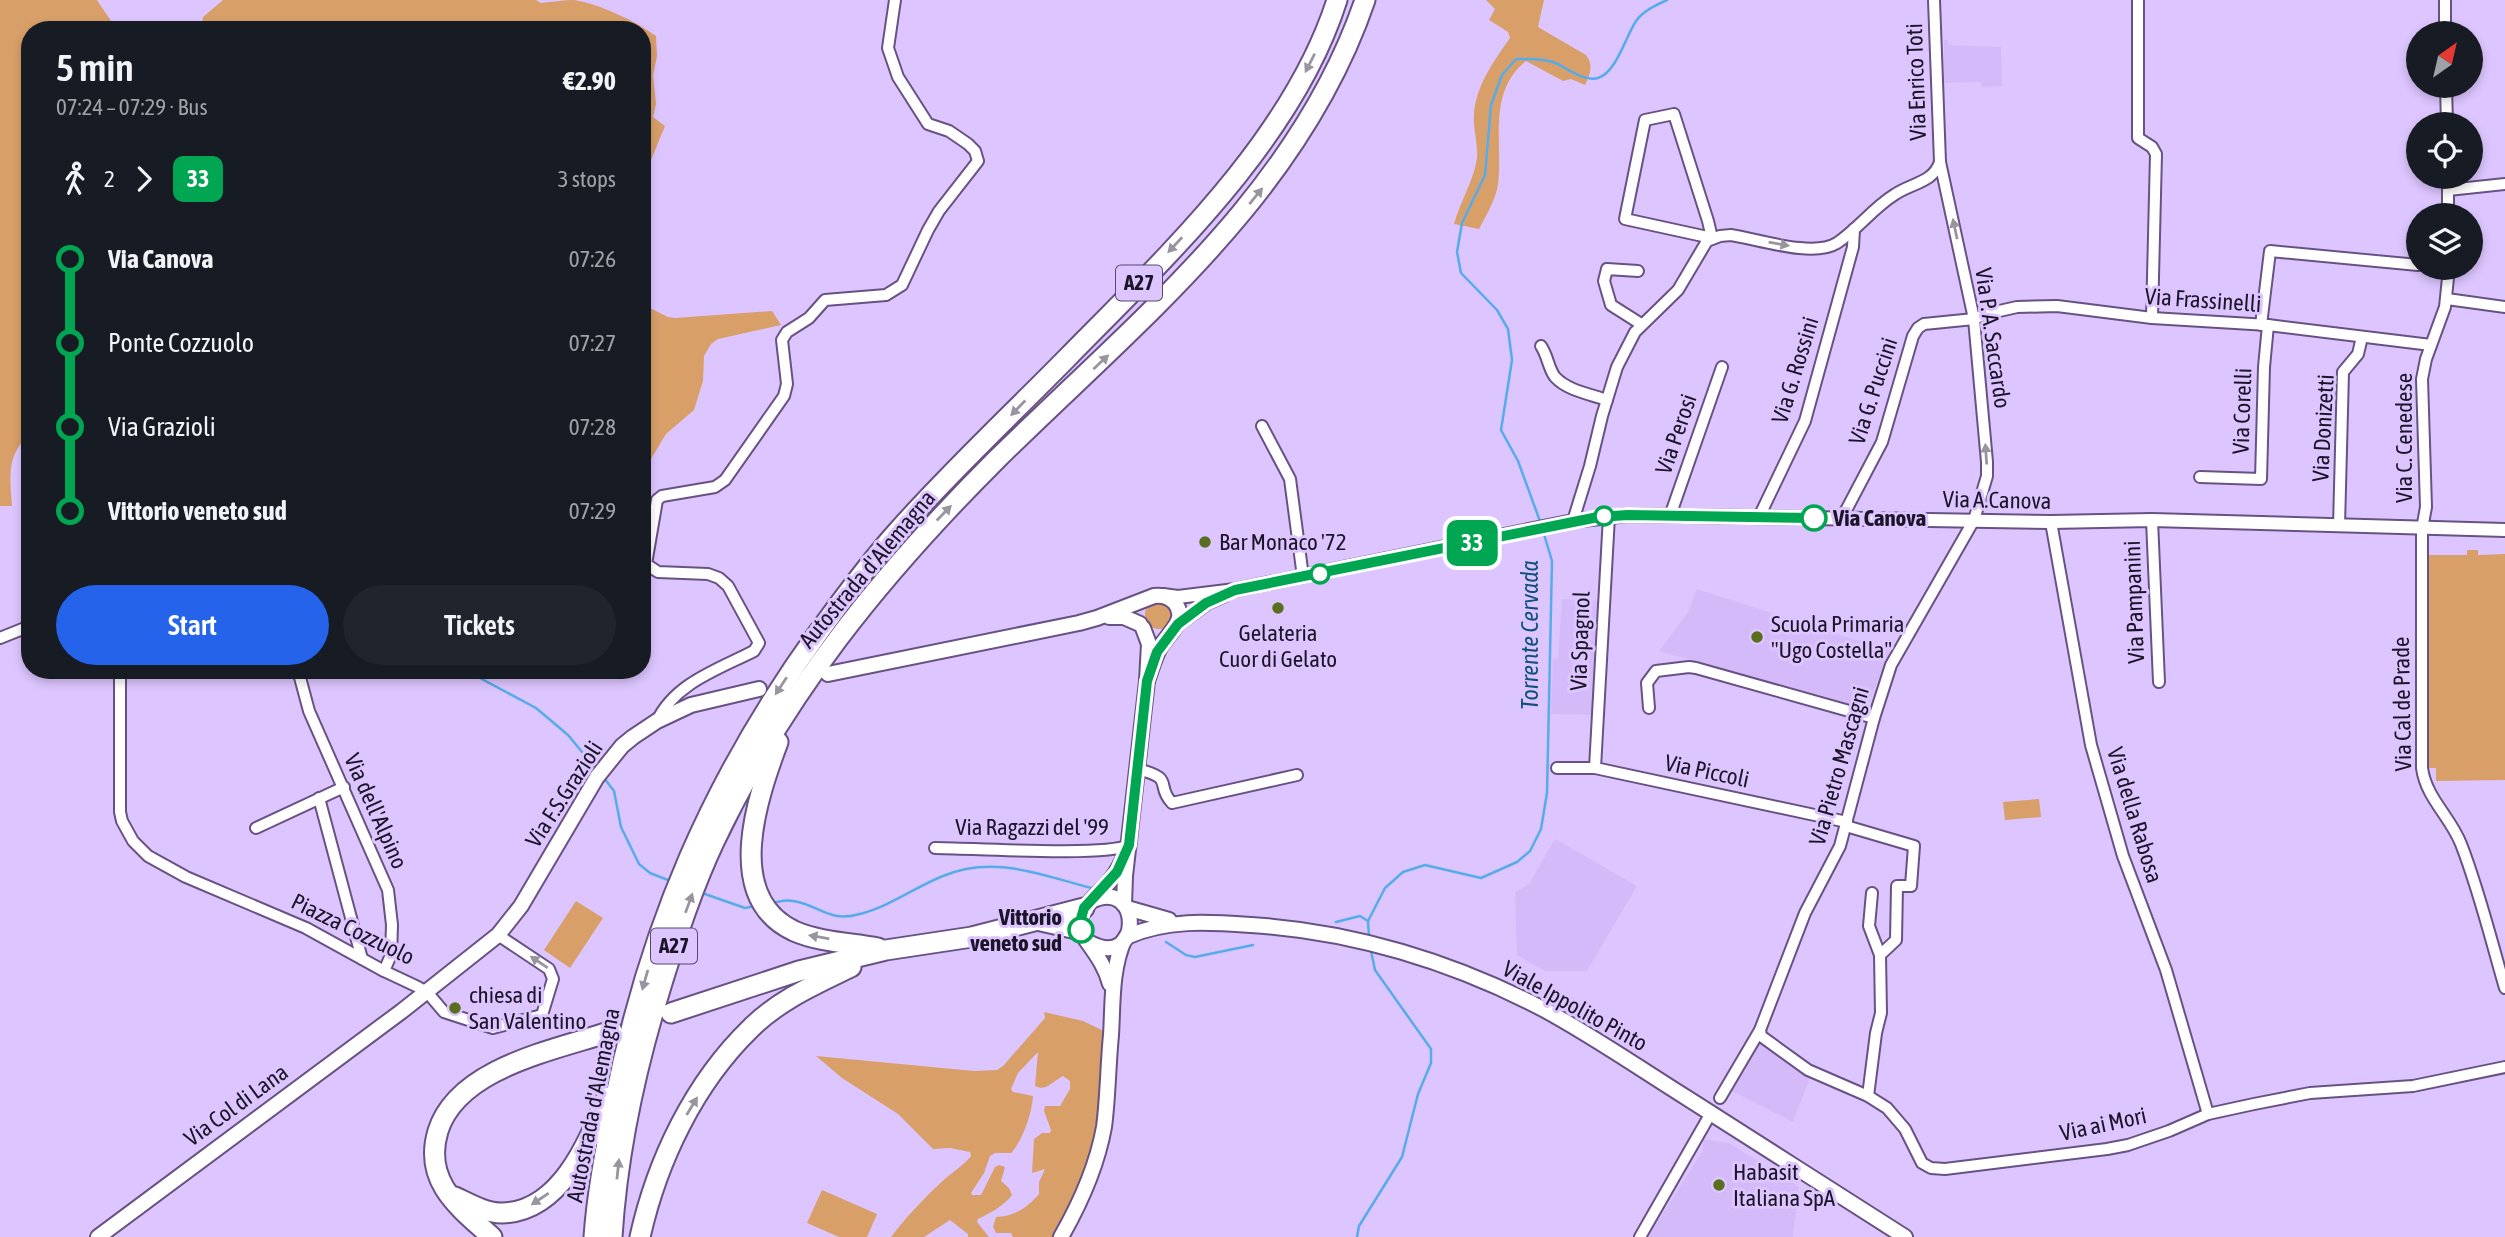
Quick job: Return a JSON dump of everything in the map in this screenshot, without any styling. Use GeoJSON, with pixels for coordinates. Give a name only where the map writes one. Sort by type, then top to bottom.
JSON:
{"type":"FeatureCollection","features":[{"type":"Feature","properties":{"kind":"highway","name":"Autostrada d'Alemagna"},"geometry":{"type":"LineString","coordinates":[[594,1237],[605,1152],[623,1058],[653,953],[696,839],[726,777],[790,672],[842,600],[895,534],[1222,195],[1284,110],[1310,65],[1337,0]]}},
{"type":"Feature","properties":{"kind":"highway","name":"Autostrada d'Alemagna"},"geometry":{"type":"LineString","coordinates":[[612,1237],[620,1157],[639,1062],[674,945],[713,844],[768,741],[807,679],[912,546],[998,459],[1124,340],[1245,209],[1276,171],[1307,125],[1333,78],[1356,28],[1365,0]]}},
{"type":"Feature","properties":{"kind":"highway","name":"A27"},"geometry":{"type":"LineString","coordinates":[[807,679],[781,734],[755,814],[751,833],[752,859],[758,892],[774,916],[794,931],[886,950]]}},
{"type":"Feature","properties":{"kind":"highway","name":"A27"},"geometry":{"type":"LineString","coordinates":[[671,1013],[799,971],[886,950],[972,937],[1040,921],[1087,905]]}},
{"type":"Feature","properties":{"kind":"highway","name":"A27"},"geometry":{"type":"LineString","coordinates":[[1040,921],[1085,937]]}},
{"type":"Feature","properties":{"kind":"highway","name":"A27"},"geometry":{"type":"LineString","coordinates":[[640,1237],[645,1212],[666,1153],[689,1109],[723,1058],[752,1027],[780,1005],[807,988],[886,950]]}},
{"type":"Feature","properties":{"kind":"highway"},"geometry":{"type":"LineString","coordinates":[[492,1237],[464,1213],[439,1181],[433,1161],[434,1145],[450,1107],[461,1094],[507,1066],[612,1031]]}},
{"type":"Feature","properties":{"kind":"highway","name":"A27"},"geometry":{"type":"LineString","coordinates":[[448,1194],[476,1207],[499,1213],[518,1211],[543,1199],[565,1175],[586,1144],[623,1058]]}},
{"type":"Feature","properties":{"kind":"main road"},"geometry":{"type":"LineString","coordinates":[[828,674],[1097,618],[1162,595],[1174,601],[1179,612],[1174,628],[1157,652],[1147,681]]}},
{"type":"Feature","properties":{"kind":"main road"},"geometry":{"type":"LineString","coordinates":[[1125,907],[1147,681],[1149,644],[1139,614],[1146,600]]}},
{"type":"Feature","properties":{"kind":"main road"},"geometry":{"type":"LineString","coordinates":[[1097,618],[1124,617],[1159,636],[1174,628]]}},
{"type":"Feature","properties":{"kind":"main road","name":"Via F.S.Grazioli"},"geometry":{"type":"LineString","coordinates":[[445,979],[498,935],[526,898],[608,762],[633,737],[657,721],[691,705],[759,689]]}},
{"type":"Feature","properties":{"kind":"main road"},"geometry":{"type":"LineString","coordinates":[[1112,992],[1107,970],[1085,937],[1080,922],[1087,905],[1117,872],[1129,845]]}},
{"type":"Feature","properties":{"kind":"main road"},"geometry":{"type":"LineString","coordinates":[[1061,1237],[1087,1185],[1104,1126],[1112,992],[1117,959],[1131,919],[1125,907],[1113,898],[1105,897],[1087,905]]}},
{"type":"Feature","properties":{"kind":"main road","name":"Viale Ippolito Pinto"},"geometry":{"type":"LineString","coordinates":[[1125,907],[1145,915],[1181,923],[1263,926],[1359,941],[1451,968],[1530,1003],[1571,1025],[1905,1237]]}},
{"type":"Feature","properties":{"kind":"main road","name":"Viale Ippolito Pinto"},"geometry":{"type":"LineString","coordinates":[[1125,939],[1148,928],[1181,923]]}},
{"type":"Feature","properties":{"kind":"main road"},"geometry":{"type":"LineString","coordinates":[[1085,937],[1105,948],[1120,944],[1125,939]]}},
{"type":"Feature","properties":{"kind":"main road","name":"Piazza Cozzuolo"},"geometry":{"type":"LineString","coordinates":[[402,1011],[445,979]]}},
{"type":"Feature","properties":{"kind":"main road","name":"Via Col di Lana"},"geometry":{"type":"LineString","coordinates":[[98,1237],[402,1011]]}},
{"type":"Feature","properties":{"kind":"street"},"geometry":{"type":"LineString","coordinates":[[651,535],[657,500],[662,496],[715,487],[725,480],[785,396],[787,384],[781,345],[784,335],[809,318],[825,300],[886,295],[902,285],[939,211],[978,161],[975,151],[968,144],[949,131],[928,124],[898,77],[888,48],[895,0]]}},
{"type":"Feature","properties":{"kind":"street","name":"Via Enrico Toti"},"geometry":{"type":"LineString","coordinates":[[1934,0],[1940,162]]}},
{"type":"Feature","properties":{"kind":"street"},"geometry":{"type":"LineString","coordinates":[[2138,0],[2138,138],[2151,146],[2156,154],[2152,318]]}},
{"type":"Feature","properties":{"kind":"street"},"geometry":{"type":"LineString","coordinates":[[2445,0],[2445,21]]}},
{"type":"Feature","properties":{"kind":"street"},"geometry":{"type":"LineString","coordinates":[[1712,238],[1674,114],[1645,120],[1625,219],[1712,238],[1731,235],[1789,246],[1824,248],[1837,243],[1892,196],[1932,177],[1940,162]]}},
{"type":"Feature","properties":{"kind":"street","name":"Via P. A. Saccardo"},"geometry":{"type":"LineString","coordinates":[[1940,162],[1974,319],[1987,462],[1987,476],[1974,520]]}},
{"type":"Feature","properties":{"kind":"street"},"geometry":{"type":"LineString","coordinates":[[2448,203],[2448,190],[2505,184]]}},
{"type":"Feature","properties":{"kind":"street","name":"Via G. Rossini"},"geometry":{"type":"LineString","coordinates":[[1759,517],[1805,421],[1853,247],[1854,229]]}},
{"type":"Feature","properties":{"kind":"street"},"geometry":{"type":"LineString","coordinates":[[1162,595],[1178,597],[1235,590],[1573,521],[1591,466],[1619,361],[1641,324],[1678,290],[1705,243],[1712,238]]}},
{"type":"Feature","properties":{"kind":"street"},"geometry":{"type":"LineString","coordinates":[[2265,325],[2270,250],[2406,264]]}},
{"type":"Feature","properties":{"kind":"street"},"geometry":{"type":"LineString","coordinates":[[1638,271],[1607,269],[1604,276],[1611,305],[1641,324]]}},
{"type":"Feature","properties":{"kind":"street","name":"Via C. Cenedese"},"geometry":{"type":"LineString","coordinates":[[2422,529],[2426,507],[2422,380],[2447,299],[2448,280]]}},
{"type":"Feature","properties":{"kind":"street"},"geometry":{"type":"LineString","coordinates":[[2447,299],[2505,307]]}},
{"type":"Feature","properties":{"kind":"street","name":"Via Frassinelli"},"geometry":{"type":"LineString","coordinates":[[1974,319],[2017,307],[2037,306],[2152,318],[2265,325],[2431,345]]}},
{"type":"Feature","properties":{"kind":"street","name":"Via G. Puccini"},"geometry":{"type":"LineString","coordinates":[[1842,518],[1882,442],[1917,328],[1924,324],[1974,319]]}},
{"type":"Feature","properties":{"kind":"street","name":"Via Corelli"},"geometry":{"type":"LineString","coordinates":[[2200,477],[2262,480],[2265,325]]}},
{"type":"Feature","properties":{"kind":"street","name":"Via Donizetti"},"geometry":{"type":"LineString","coordinates":[[2339,526],[2343,372],[2358,354],[2362,337]]}},
{"type":"Feature","properties":{"kind":"street"},"geometry":{"type":"LineString","coordinates":[[1541,346],[1549,357],[1549,365],[1555,376],[1563,383],[1570,388],[1607,400]]}},
{"type":"Feature","properties":{"kind":"street","name":"Via Perosi"},"geometry":{"type":"LineString","coordinates":[[1670,516],[1722,367]]}},
{"type":"Feature","properties":{"kind":"street"},"geometry":{"type":"LineString","coordinates":[[1262,426],[1290,480],[1303,577]]}},
{"type":"Feature","properties":{"kind":"street","name":"Via A.Canova"},"geometry":{"type":"LineString","coordinates":[[1573,521],[1609,516],[2051,522],[2152,520],[2505,530]]}},
{"type":"Feature","properties":{"kind":"street","name":"Via Spagnol"},"geometry":{"type":"LineString","coordinates":[[1595,768],[1609,516]]}},
{"type":"Feature","properties":{"kind":"street","name":"Via Pietro Mascagni"},"geometry":{"type":"LineString","coordinates":[[1720,1098],[1760,1030],[1805,913],[1834,861],[1847,824],[1874,718],[1895,656],[1974,520]]}},
{"type":"Feature","properties":{"kind":"street","name":"Via Pampanini"},"geometry":{"type":"LineString","coordinates":[[2152,520],[2159,682]]}},
{"type":"Feature","properties":{"kind":"street","name":"Via della Rabosa"},"geometry":{"type":"LineString","coordinates":[[2051,522],[2091,745],[2123,856],[2166,970],[2208,1114]]}},
{"type":"Feature","properties":{"kind":"street","name":"Via Cal de Prade"},"geometry":{"type":"LineString","coordinates":[[2422,529],[2421,743],[2424,781],[2460,841],[2505,988]]}},
{"type":"Feature","properties":{"kind":"street"},"geometry":{"type":"LineString","coordinates":[[651,567],[658,572],[708,574],[719,578],[728,586],[760,643],[754,651],[682,689],[667,702],[657,721]]}},
{"type":"Feature","properties":{"kind":"street"},"geometry":{"type":"LineString","coordinates":[[1174,628],[1206,603],[1235,590]]}},
{"type":"Feature","properties":{"kind":"street"},"geometry":{"type":"LineString","coordinates":[[0,638],[21,630]]}},
{"type":"Feature","properties":{"kind":"street"},"geometry":{"type":"LineString","coordinates":[[1649,708],[1647,683],[1656,671],[1689,667],[1874,718]]}},
{"type":"Feature","properties":{"kind":"street","name":"Piazza Cozzuolo"},"geometry":{"type":"LineString","coordinates":[[120,679],[120,812],[127,832],[139,849],[186,877],[306,928],[427,992]]}},
{"type":"Feature","properties":{"kind":"street","name":"Via dell'Alpino"},"geometry":{"type":"LineString","coordinates":[[300,679],[309,711],[388,890],[392,925],[391,955],[384,971]]}},
{"type":"Feature","properties":{"kind":"street","name":"Via Piccoli"},"geometry":{"type":"LineString","coordinates":[[1557,768],[1595,768],[1847,824],[1914,846],[1911,886],[1898,886],[1896,940],[1880,955]]}},
{"type":"Feature","properties":{"kind":"street"},"geometry":{"type":"LineString","coordinates":[[1137,769],[1157,774],[1162,779],[1172,803],[1297,775]]}},
{"type":"Feature","properties":{"kind":"street"},"geometry":{"type":"LineString","coordinates":[[256,828],[344,787]]}},
{"type":"Feature","properties":{"kind":"street"},"geometry":{"type":"LineString","coordinates":[[319,799],[362,959]]}},
{"type":"Feature","properties":{"kind":"street","name":"Via Ragazzi del '99"},"geometry":{"type":"LineString","coordinates":[[935,848],[1066,850],[1117,849],[1129,845]]}},
{"type":"Feature","properties":{"kind":"street"},"geometry":{"type":"LineString","coordinates":[[1868,1096],[1881,1013],[1880,955],[1869,926],[1872,893]]}},
{"type":"Feature","properties":{"kind":"street"},"geometry":{"type":"LineString","coordinates":[[427,992],[444,1012],[489,1027],[498,1028],[542,1015],[553,981],[551,971],[498,935]]}},
{"type":"Feature","properties":{"kind":"street","name":"Via ai Mori"},"geometry":{"type":"LineString","coordinates":[[1760,1030],[1761,1036],[1808,1070],[1868,1096],[1897,1117],[1922,1163],[1931,1168],[1945,1169],[2117,1147],[2169,1131],[2208,1114],[2310,1093],[2425,1084],[2505,1067]]}},
{"type":"Feature","properties":{"kind":"street"},"geometry":{"type":"LineString","coordinates":[[1640,1237],[1711,1113]]}},
{"type":"Feature","properties":{"kind":"shaded area"},"geometry":{"type":"Polygon","coordinates":[[[0,0],[97,0],[111,21],[21,21],[21,444],[11,467],[12,506],[0,506],[0,0]]]}},
{"type":"Feature","properties":{"kind":"shaded area"},"geometry":{"type":"Polygon","coordinates":[[[223,0],[536,0],[541,3],[574,0],[595,5],[630,21],[202,21],[203,17],[223,0]]]}},
{"type":"Feature","properties":{"kind":"shaded area"},"geometry":{"type":"Polygon","coordinates":[[[1486,0],[1544,0],[1538,27],[1586,55],[1591,66],[1585,85],[1571,79],[1563,81],[1526,61],[1514,73],[1501,102],[1497,190],[1479,229],[1454,224],[1477,158],[1474,120],[1478,94],[1487,74],[1510,38],[1508,32],[1489,20],[1495,9],[1486,0]]]}},
{"type":"Feature","properties":{"kind":"shaded area"},"geometry":{"type":"Polygon","coordinates":[[[651,33],[656,36],[657,56],[653,75],[656,104],[653,117],[665,126],[651,160],[651,33]]]}},
{"type":"Feature","properties":{"kind":"shaded area"},"geometry":{"type":"Polygon","coordinates":[[[1944,40],[1948,40],[1949,45],[2001,47],[2002,86],[1982,87],[1981,82],[1944,83],[1944,40]]]}},
{"type":"Feature","properties":{"kind":"shaded area"},"geometry":{"type":"Polygon","coordinates":[[[651,308],[675,318],[772,311],[781,325],[718,339],[711,344],[704,356],[703,381],[694,410],[666,434],[651,459],[651,308]]]}},
{"type":"Feature","properties":{"kind":"shaded area"},"geometry":{"type":"Polygon","coordinates":[[[2467,550],[2478,550],[2478,555],[2505,554],[2505,780],[2436,781],[2436,768],[2426,768],[2425,555],[2467,555],[2467,550]]]}},
{"type":"Feature","properties":{"kind":"shaded area","name":"Scuola Primaria \"Ugo Costella\""},"geometry":{"type":"Polygon","coordinates":[[[1697,589],[1890,651],[1866,709],[1659,651],[1688,612],[1697,589]]]}},
{"type":"Feature","properties":{"kind":"shaded area"},"geometry":{"type":"Polygon","coordinates":[[[1562,599],[1599,601],[1593,715],[1551,714],[1553,659],[1558,658],[1562,599]]]}},
{"type":"Feature","properties":{"kind":"shaded area"},"geometry":{"type":"Polygon","coordinates":[[[1159,601],[1169,605],[1173,615],[1169,625],[1159,629],[1149,625],[1145,615],[1149,605],[1159,601]]]}},
{"type":"Feature","properties":{"kind":"shaded area"},"geometry":{"type":"Polygon","coordinates":[[[2039,799],[2041,817],[2005,820],[2003,802],[2039,799]]]}},
{"type":"Feature","properties":{"kind":"shaded area"},"geometry":{"type":"Polygon","coordinates":[[[1555,839],[1637,886],[1587,971],[1545,971],[1517,955],[1515,892],[1529,884],[1555,839]]]}},
{"type":"Feature","properties":{"kind":"shaded area"},"geometry":{"type":"Polygon","coordinates":[[[576,901],[603,918],[570,968],[544,950],[576,901]]]}},
{"type":"Feature","properties":{"kind":"shaded area"},"geometry":{"type":"Polygon","coordinates":[[[1044,1012],[1083,1021],[1106,1032],[1099,1110],[1091,1157],[1079,1188],[1054,1237],[1013,1237],[1011,1233],[996,1233],[993,1227],[996,1217],[1020,1210],[1039,1194],[1039,1182],[1045,1169],[1032,1173],[1034,1139],[1042,1133],[1050,1133],[1051,1130],[1044,1111],[1045,1106],[1060,1106],[1070,1089],[1070,1081],[1063,1076],[1046,1087],[1035,1086],[1038,1052],[1018,1073],[1011,1089],[1013,1092],[1033,1096],[1023,1134],[1011,1153],[995,1153],[990,1156],[984,1173],[971,1193],[981,1195],[995,1167],[1005,1167],[1001,1181],[1012,1195],[977,1222],[989,1237],[968,1237],[968,1234],[950,1220],[924,1237],[891,1237],[924,1199],[971,1156],[970,1152],[950,1148],[933,1149],[898,1114],[842,1078],[816,1056],[974,1071],[997,1070],[1045,1018],[1044,1012]]]}},
{"type":"Feature","properties":{"kind":"shaded area"},"geometry":{"type":"Polygon","coordinates":[[[1760,1040],[1811,1075],[1793,1122],[1730,1090],[1760,1040]]]}},
{"type":"Feature","properties":{"kind":"shaded area"},"geometry":{"type":"Polygon","coordinates":[[[1703,1139],[1729,1143],[1799,1187],[1793,1237],[1648,1237],[1703,1150],[1703,1139]]]}},
{"type":"Feature","properties":{"kind":"shaded area"},"geometry":{"type":"Polygon","coordinates":[[[822,1190],[877,1214],[867,1237],[839,1237],[807,1223],[822,1190]]]}},
{"type":"Feature","properties":{"kind":"waterway","name":"Torrente Cervada"},"geometry":{"type":"LineString","coordinates":[[1541,524],[1518,461],[1501,430],[1512,360],[1508,329],[1497,310],[1461,273],[1457,252],[1462,223],[1485,175],[1491,105],[1502,75],[1516,59],[1548,61],[1580,76],[1598,78],[1615,62],[1639,17],[1667,0]]}},
{"type":"Feature","properties":{"kind":"waterway","name":"Torrente Cervada"},"geometry":{"type":"LineString","coordinates":[[1369,937],[1368,921],[1385,888],[1403,872],[1425,865],[1481,878],[1517,862],[1530,851],[1541,829],[1547,793],[1552,561],[1543,531]]}},
{"type":"Feature","properties":{"kind":"waterway"},"geometry":{"type":"LineString","coordinates":[[482,679],[536,708],[568,735],[597,770]]}},
{"type":"Feature","properties":{"kind":"waterway"},"geometry":{"type":"LineString","coordinates":[[604,778],[614,791],[621,827],[639,864],[650,873],[673,882]]}},
{"type":"Feature","properties":{"kind":"waterway"},"geometry":{"type":"LineString","coordinates":[[772,903],[790,900],[832,915],[849,916],[881,907],[943,876],[982,867],[1019,869],[1095,889]]}},
{"type":"Feature","properties":{"kind":"waterway"},"geometry":{"type":"LineString","coordinates":[[702,893],[745,908],[755,906]]}},
{"type":"Feature","properties":{"kind":"waterway"},"geometry":{"type":"LineString","coordinates":[[1336,922],[1360,916],[1368,921]]}},
{"type":"Feature","properties":{"kind":"waterway"},"geometry":{"type":"LineString","coordinates":[[1166,942],[1186,955],[1195,957],[1253,945]]}},
{"type":"Feature","properties":{"kind":"waterway","name":"Torrente Cervada"},"geometry":{"type":"LineString","coordinates":[[1357,1237],[1359,1226],[1402,1157],[1418,1094],[1431,1063],[1431,1049],[1375,970],[1371,951]]}},
{"type":"Feature","properties":{"kind":"bus line","name":"33"},"geometry":{"type":"LineString","coordinates":[[1081,930],[1084,908],[1117,872],[1129,845],[1147,681],[1157,652],[1178,624],[1206,603],[1235,590],[1598,517],[1628,515],[1814,518]]}},
{"type":"Feature","properties":{"kind":"place","name":"Via Canova"},"geometry":{"type":"Point","coordinates":[1814,518]}},
{"type":"Feature","properties":{"kind":"place","name":"Bar Monaco '72"},"geometry":{"type":"Point","coordinates":[1205,542]}},
{"type":"Feature","properties":{"kind":"place","name":"Gelateria Cuor di Gelato"},"geometry":{"type":"Point","coordinates":[1278,608]}},
{"type":"Feature","properties":{"kind":"place","name":"Scuola Primaria \"Ugo Costella\""},"geometry":{"type":"Point","coordinates":[1757,637]}},
{"type":"Feature","properties":{"kind":"place","name":"Vittorio veneto sud"},"geometry":{"type":"Point","coordinates":[1081,930]}},
{"type":"Feature","properties":{"kind":"place","name":"chiesa di San Valentino"},"geometry":{"type":"Point","coordinates":[455,1008]}},
{"type":"Feature","properties":{"kind":"place","name":"Habasit Italiana SpA"},"geometry":{"type":"Point","coordinates":[1719,1185]}}]}
